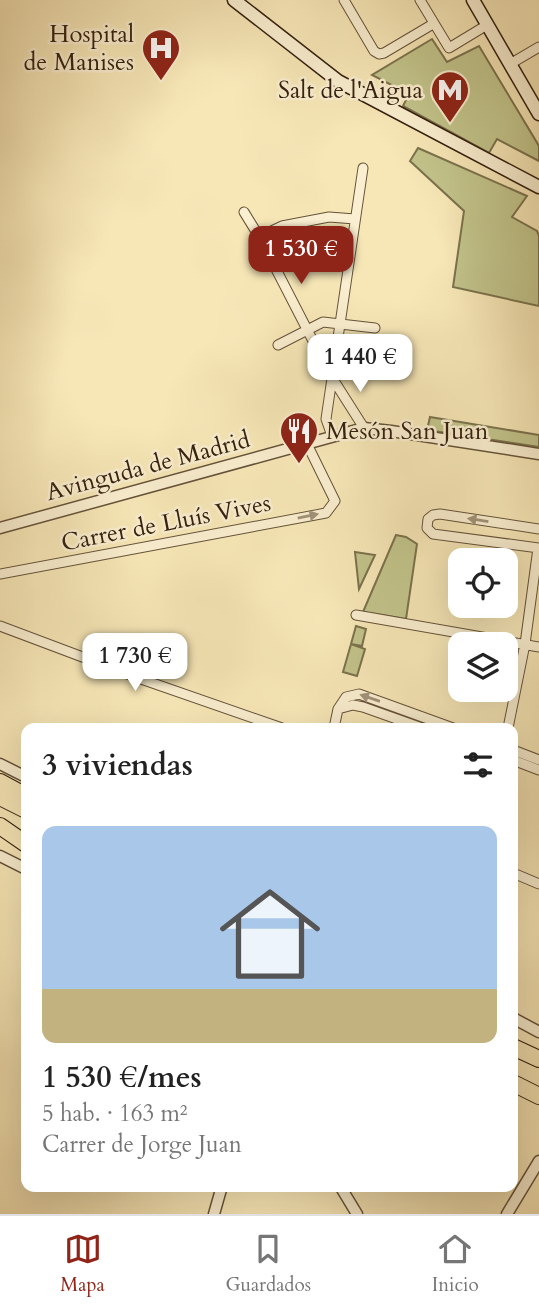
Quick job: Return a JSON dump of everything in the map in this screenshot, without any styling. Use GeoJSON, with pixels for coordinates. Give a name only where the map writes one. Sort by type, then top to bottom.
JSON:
{"type":"FeatureCollection","features":[{"type":"Feature","properties":{"kind":"highway"},"geometry":{"type":"LineString","coordinates":[[0,782],[21,793]]}},
{"type":"Feature","properties":{"kind":"highway"},"geometry":{"type":"LineString","coordinates":[[0,797],[21,808]]}},
{"type":"Feature","properties":{"kind":"highway"},"geometry":{"type":"LineString","coordinates":[[1,840],[21,843]]}},
{"type":"Feature","properties":{"kind":"highway"},"geometry":{"type":"LineString","coordinates":[[518,1049],[539,1059]]}},
{"type":"Feature","properties":{"kind":"highway"},"geometry":{"type":"LineString","coordinates":[[518,1086],[539,1096]]}},
{"type":"Feature","properties":{"kind":"main road"},"geometry":{"type":"LineString","coordinates":[[234,0],[338,81],[539,187]]}},
{"type":"Feature","properties":{"kind":"main road"},"geometry":{"type":"LineString","coordinates":[[473,0],[539,114]]}},
{"type":"Feature","properties":{"kind":"street"},"geometry":{"type":"LineString","coordinates":[[344,0],[374,51],[379,54],[433,24]]}},
{"type":"Feature","properties":{"kind":"street"},"geometry":{"type":"LineString","coordinates":[[420,0],[449,48],[487,25]]}},
{"type":"Feature","properties":{"kind":"street"},"geometry":{"type":"LineString","coordinates":[[510,64],[539,47]]}},
{"type":"Feature","properties":{"kind":"street"},"geometry":{"type":"LineString","coordinates":[[331,436],[326,419],[331,376],[363,168]]}},
{"type":"Feature","properties":{"kind":"street"},"geometry":{"type":"LineString","coordinates":[[244,212],[331,376],[364,428],[539,454]]}},
{"type":"Feature","properties":{"kind":"street"},"geometry":{"type":"LineString","coordinates":[[259,237],[282,226],[329,217],[355,219]]}},
{"type":"Feature","properties":{"kind":"street"},"geometry":{"type":"LineString","coordinates":[[278,345],[323,322],[375,328]]}},
{"type":"Feature","properties":{"kind":"street","name":"Avinguda de Madrid"},"geometry":{"type":"LineString","coordinates":[[0,528],[364,428]]}},
{"type":"Feature","properties":{"kind":"street","name":"Carrer de Lluís Vives"},"geometry":{"type":"LineString","coordinates":[[0,574],[326,513],[335,502],[307,444]]}},
{"type":"Feature","properties":{"kind":"street"},"geometry":{"type":"LineString","coordinates":[[509,723],[538,548],[433,534],[427,528],[428,519],[440,514],[539,529]]}},
{"type":"Feature","properties":{"kind":"street"},"geometry":{"type":"LineString","coordinates":[[356,615],[539,647]]}},
{"type":"Feature","properties":{"kind":"street"},"geometry":{"type":"LineString","coordinates":[[0,626],[268,723]]}},
{"type":"Feature","properties":{"kind":"street"},"geometry":{"type":"LineString","coordinates":[[335,723],[338,709],[346,697],[359,694],[439,723]]}},
{"type":"Feature","properties":{"kind":"street"},"geometry":{"type":"LineString","coordinates":[[338,709],[353,705],[363,707],[408,723]]}},
{"type":"Feature","properties":{"kind":"street"},"geometry":{"type":"LineString","coordinates":[[518,752],[539,760]]}},
{"type":"Feature","properties":{"kind":"street"},"geometry":{"type":"LineString","coordinates":[[518,762],[539,770]]}},
{"type":"Feature","properties":{"kind":"street"},"geometry":{"type":"LineString","coordinates":[[0,764],[21,774]]}},
{"type":"Feature","properties":{"kind":"street"},"geometry":{"type":"LineString","coordinates":[[1,840],[21,863]]}},
{"type":"Feature","properties":{"kind":"street"},"geometry":{"type":"LineString","coordinates":[[518,875],[539,884]]}},
{"type":"Feature","properties":{"kind":"street"},"geometry":{"type":"LineString","coordinates":[[518,1021],[539,1032]]}},
{"type":"Feature","properties":{"kind":"street"},"geometry":{"type":"LineString","coordinates":[[507,1214],[539,1161]]}},
{"type":"Feature","properties":{"kind":"street"},"geometry":{"type":"LineString","coordinates":[[214,1214],[220,1192]]}},
{"type":"Feature","properties":{"kind":"street"},"geometry":{"type":"LineString","coordinates":[[344,1192],[357,1214]]}},
{"type":"Feature","properties":{"kind":"green space"},"geometry":{"type":"Polygon","coordinates":[[[432,39],[447,62],[479,46],[539,146],[539,161],[497,139],[489,153],[403,106],[409,94],[372,75],[432,39]]]}},
{"type":"Feature","properties":{"kind":"green space"},"geometry":{"type":"Polygon","coordinates":[[[418,148],[527,196],[512,217],[537,231],[539,236],[539,306],[453,287],[464,211],[410,161],[418,148]]]}},
{"type":"Feature","properties":{"kind":"green space"},"geometry":{"type":"Polygon","coordinates":[[[430,417],[539,435],[539,447],[427,430],[430,417]]]}},
{"type":"Feature","properties":{"kind":"green space"},"geometry":{"type":"Polygon","coordinates":[[[396,535],[406,537],[417,544],[406,619],[363,612],[396,535]]]}},
{"type":"Feature","properties":{"kind":"green space"},"geometry":{"type":"Polygon","coordinates":[[[355,552],[375,555],[359,589],[355,552]]]}},
{"type":"Feature","properties":{"kind":"green space"},"geometry":{"type":"Polygon","coordinates":[[[356,626],[366,629],[362,646],[351,644],[356,626]]]}},
{"type":"Feature","properties":{"kind":"green space"},"geometry":{"type":"Polygon","coordinates":[[[351,644],[365,649],[357,676],[343,672],[351,644]]]}},
{"type":"Feature","properties":{"kind":"place","name":"Hospital de Manises"},"geometry":{"type":"Point","coordinates":[161,82]}},
{"type":"Feature","properties":{"kind":"place","name":"Salt de l'Aigua"},"geometry":{"type":"Point","coordinates":[450,124]}},
{"type":"Feature","properties":{"kind":"place","name":"Mesón San Juan"},"geometry":{"type":"Point","coordinates":[299,465]}}]}
